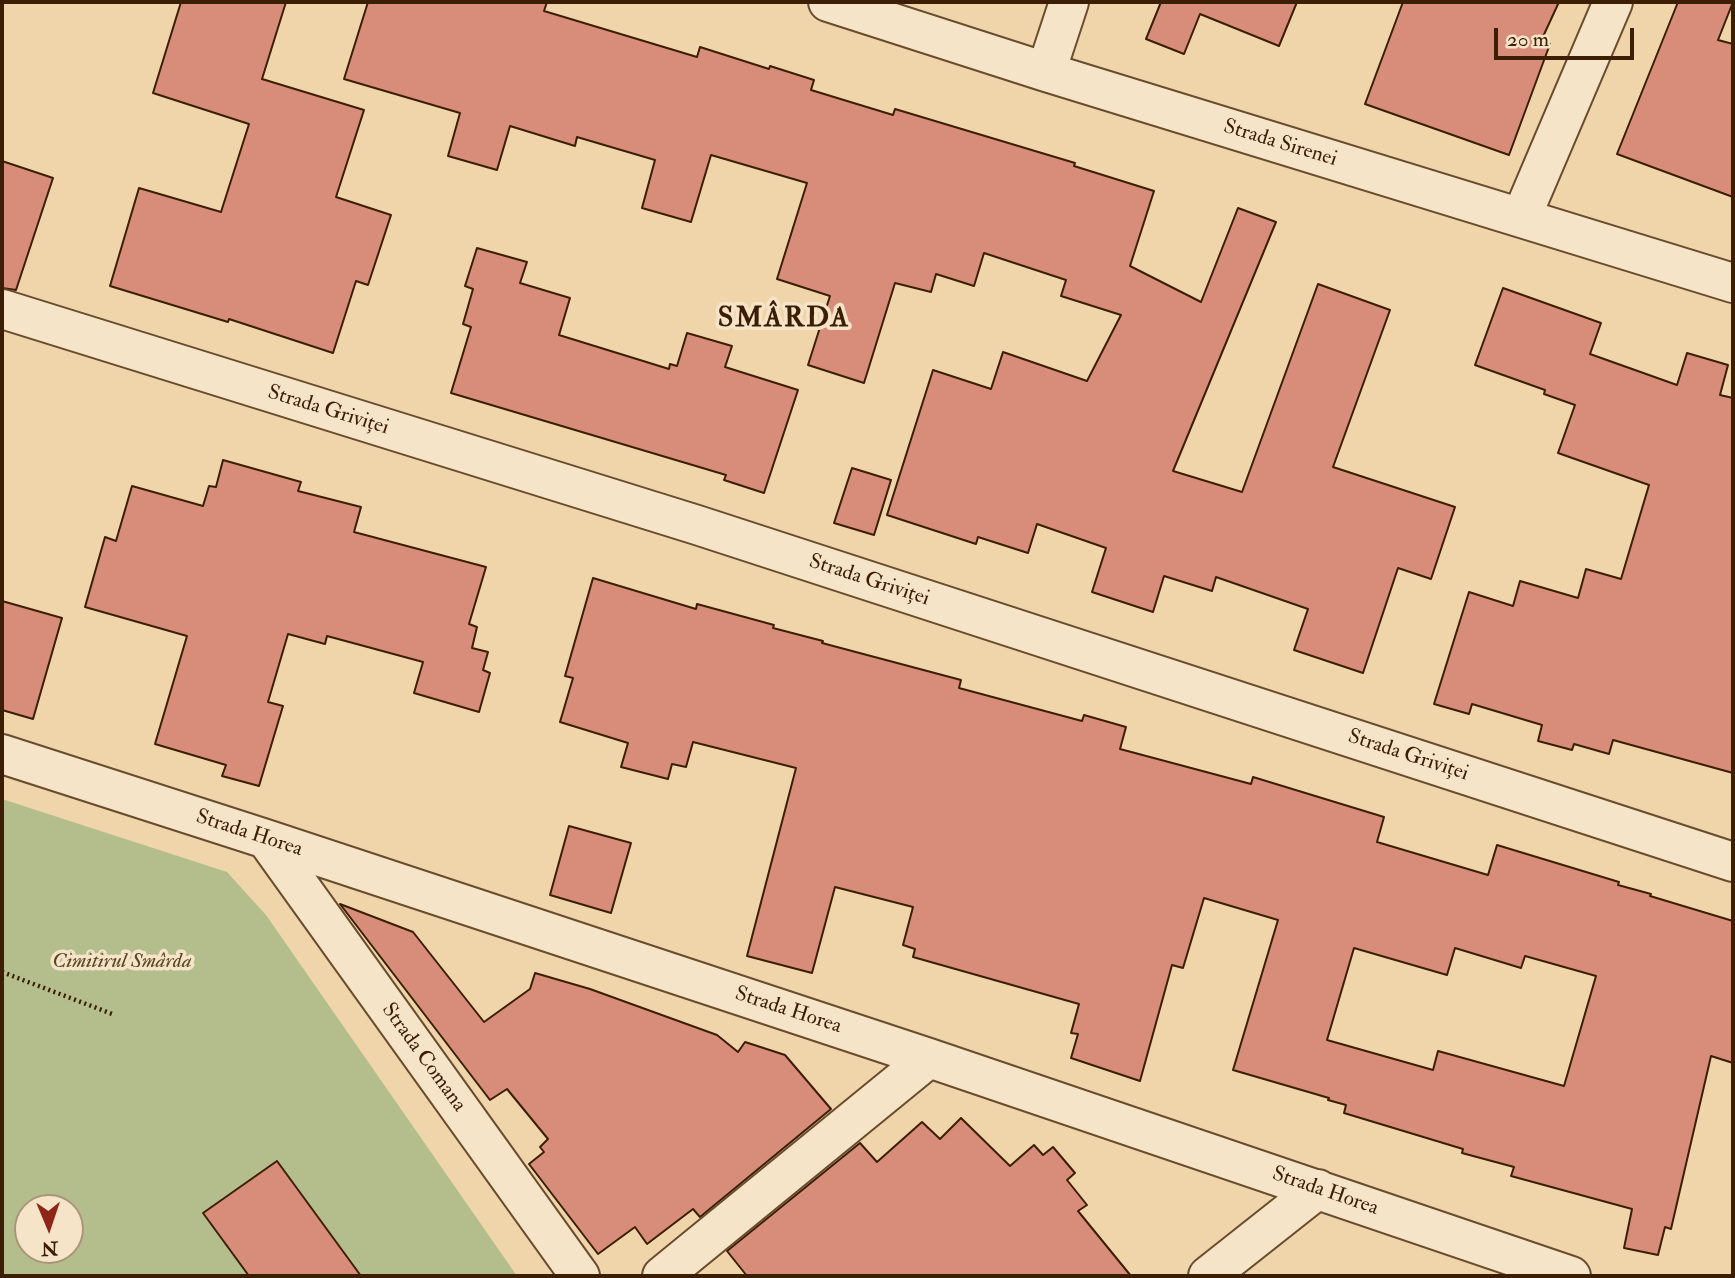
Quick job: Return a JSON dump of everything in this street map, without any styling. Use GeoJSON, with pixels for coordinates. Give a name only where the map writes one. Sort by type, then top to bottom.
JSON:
{"type":"FeatureCollection","features":[{"type":"Feature","properties":{"kind":"street","name":"Strada Sirenei"},"geometry":{"type":"LineString","coordinates":[[828,2],[1046,72],[1733,282]]}},
{"type":"Feature","properties":{"kind":"street"},"geometry":{"type":"LineString","coordinates":[[1046,72],[1069,2]]}},
{"type":"Feature","properties":{"kind":"street"},"geometry":{"type":"LineString","coordinates":[[1521,218],[1613,2]]}},
{"type":"Feature","properties":{"kind":"street","name":"Strada Griviței"},"geometry":{"type":"LineString","coordinates":[[2,309],[697,525],[1733,862]]}},
{"type":"Feature","properties":{"kind":"street","name":"Strada Horea"},"geometry":{"type":"LineString","coordinates":[[2,754],[929,1058],[1571,1276]]}},
{"type":"Feature","properties":{"kind":"street","name":"Strada Comana"},"geometry":{"type":"LineString","coordinates":[[266,839],[580,1276]]}},
{"type":"Feature","properties":{"kind":"street"},"geometry":{"type":"LineString","coordinates":[[662,1276],[929,1058]]}},
{"type":"Feature","properties":{"kind":"street"},"geometry":{"type":"LineString","coordinates":[[1208,1276],[1318,1189]]}},
{"type":"Feature","properties":{"kind":"path"},"geometry":{"type":"LineString","coordinates":[[2,972],[114,1015]]}},
{"type":"Feature","properties":{"kind":"green space","name":"Cimitirul Smârda"},"geometry":{"type":"Polygon","coordinates":[[[2,799],[227,872],[266,915],[517,1276],[2,1276],[2,799]]]}},
{"type":"Feature","properties":{"kind":"building"},"geometry":{"type":"Polygon","coordinates":[[[181,2],[286,2],[262,79],[364,110],[336,197],[391,215],[368,285],[356,281],[333,353],[229,319],[228,322],[110,286],[139,188],[221,212],[249,124],[153,93],[181,2]]]}},
{"type":"Feature","properties":{"kind":"building"},"geometry":{"type":"Polygon","coordinates":[[[368,2],[547,2],[544,11],[697,57],[700,47],[769,69],[770,66],[814,80],[811,90],[893,115],[895,109],[1075,163],[1074,166],[1154,191],[1130,266],[1201,302],[1238,208],[1276,222],[1173,471],[1242,492],[1318,284],[1390,310],[1333,467],[1455,507],[1431,579],[1398,568],[1363,673],[1294,650],[1308,609],[1216,577],[1212,591],[1164,576],[1153,612],[1092,592],[1106,548],[1037,524],[1028,553],[978,537],[976,544],[887,515],[933,370],[991,389],[1003,352],[1087,381],[1121,315],[1061,296],[1066,280],[984,253],[974,286],[936,274],[931,292],[895,283],[864,383],[808,365],[830,296],[777,279],[807,183],[711,155],[691,222],[642,208],[655,160],[577,137],[575,146],[510,126],[497,170],[448,156],[460,113],[344,79],[368,2]]]}},
{"type":"Feature","properties":{"kind":"building"},"geometry":{"type":"Polygon","coordinates":[[[1161,2],[1297,2],[1279,46],[1200,14],[1184,54],[1146,39],[1161,2]]]}},
{"type":"Feature","properties":{"kind":"building"},"geometry":{"type":"Polygon","coordinates":[[[1403,2],[1559,2],[1541,41],[1550,44],[1509,155],[1365,104],[1403,2]]]}},
{"type":"Feature","properties":{"kind":"building"},"geometry":{"type":"Polygon","coordinates":[[[1678,2],[1733,2],[1718,40],[1733,44],[1733,197],[1617,154],[1678,2]]]}},
{"type":"Feature","properties":{"kind":"building"},"geometry":{"type":"Polygon","coordinates":[[[2,161],[53,178],[16,290],[2,288],[2,161]]]}},
{"type":"Feature","properties":{"kind":"building"},"geometry":{"type":"Polygon","coordinates":[[[477,248],[527,262],[520,283],[570,298],[559,335],[669,369],[670,364],[677,366],[687,333],[732,346],[725,367],[798,390],[764,493],[724,480],[726,475],[451,393],[471,327],[463,324],[473,289],[465,286],[477,248]]]}},
{"type":"Feature","properties":{"kind":"building"},"geometry":{"type":"Polygon","coordinates":[[[1503,288],[1601,323],[1590,354],[1677,385],[1687,353],[1728,365],[1720,395],[1733,398],[1733,773],[1613,740],[1609,754],[1574,744],[1572,750],[1538,741],[1542,725],[1472,704],[1469,714],[1434,704],[1469,592],[1513,606],[1520,581],[1578,598],[1586,569],[1621,579],[1649,485],[1558,453],[1575,405],[1544,394],[1545,390],[1475,365],[1503,288]]]}},
{"type":"Feature","properties":{"kind":"building"},"geometry":{"type":"Polygon","coordinates":[[[223,460],[301,482],[298,491],[361,507],[354,532],[486,567],[469,624],[477,627],[472,648],[488,652],[483,670],[490,673],[479,712],[414,693],[423,662],[327,636],[325,644],[288,634],[268,702],[283,706],[259,786],[222,776],[226,765],[155,744],[187,636],[85,607],[105,537],[116,541],[132,486],[203,506],[209,486],[216,487],[223,460]]]}},
{"type":"Feature","properties":{"kind":"building"},"geometry":{"type":"Polygon","coordinates":[[[852,468],[891,480],[874,535],[834,523],[852,468]]]}},
{"type":"Feature","properties":{"kind":"building"},"geometry":{"type":"Polygon","coordinates":[[[593,578],[696,609],[697,604],[774,625],[773,628],[823,641],[822,643],[961,680],[959,688],[1082,721],[1084,715],[1126,727],[1120,749],[1251,784],[1253,777],[1384,817],[1377,842],[1488,875],[1497,845],[1619,882],[1618,885],[1651,894],[1650,896],[1733,921],[1733,1063],[1711,1056],[1671,1229],[1665,1227],[1658,1255],[1624,1248],[1632,1209],[1511,1176],[1514,1167],[1462,1153],[1463,1149],[1344,1113],[1346,1105],[1328,1100],[1329,1098],[1233,1070],[1278,920],[1204,898],[1183,968],[1172,965],[1140,1081],[1071,1058],[1078,1034],[1071,1033],[1079,1004],[913,957],[915,949],[903,945],[913,907],[835,887],[812,973],[747,956],[796,768],[693,742],[686,767],[672,764],[668,779],[621,767],[628,743],[560,722],[573,678],[565,676],[593,578]],[[1354,948],[1327,1040],[1433,1070],[1438,1051],[1564,1086],[1596,976],[1525,956],[1521,968],[1455,948],[1447,975],[1354,948]]]}},
{"type":"Feature","properties":{"kind":"building"},"geometry":{"type":"Polygon","coordinates":[[[2,601],[62,618],[33,719],[2,710],[2,601]]]}},
{"type":"Feature","properties":{"kind":"building"},"geometry":{"type":"Polygon","coordinates":[[[569,826],[631,843],[611,913],[550,895],[569,826]]]}},
{"type":"Feature","properties":{"kind":"building"},"geometry":{"type":"Polygon","coordinates":[[[340,904],[413,932],[484,1022],[530,989],[535,973],[590,989],[717,1035],[738,1052],[745,1042],[785,1055],[831,1109],[700,1217],[693,1209],[647,1244],[635,1227],[598,1254],[529,1164],[544,1152],[540,1147],[548,1139],[507,1089],[490,1100],[340,904]]]}},
{"type":"Feature","properties":{"kind":"building"},"geometry":{"type":"Polygon","coordinates":[[[961,1118],[1010,1166],[1034,1145],[1043,1155],[1053,1147],[1075,1173],[1067,1180],[1087,1205],[1078,1211],[1131,1276],[747,1276],[727,1251],[860,1143],[877,1162],[922,1122],[940,1139],[961,1118]]]}},
{"type":"Feature","properties":{"kind":"building"},"geometry":{"type":"Polygon","coordinates":[[[277,1161],[361,1276],[249,1276],[203,1213],[277,1161]]]}},
{"type":"Feature","properties":{"kind":"district","name":"SMÂRDA"},"geometry":{"type":"Point","coordinates":[784,320]}}]}
